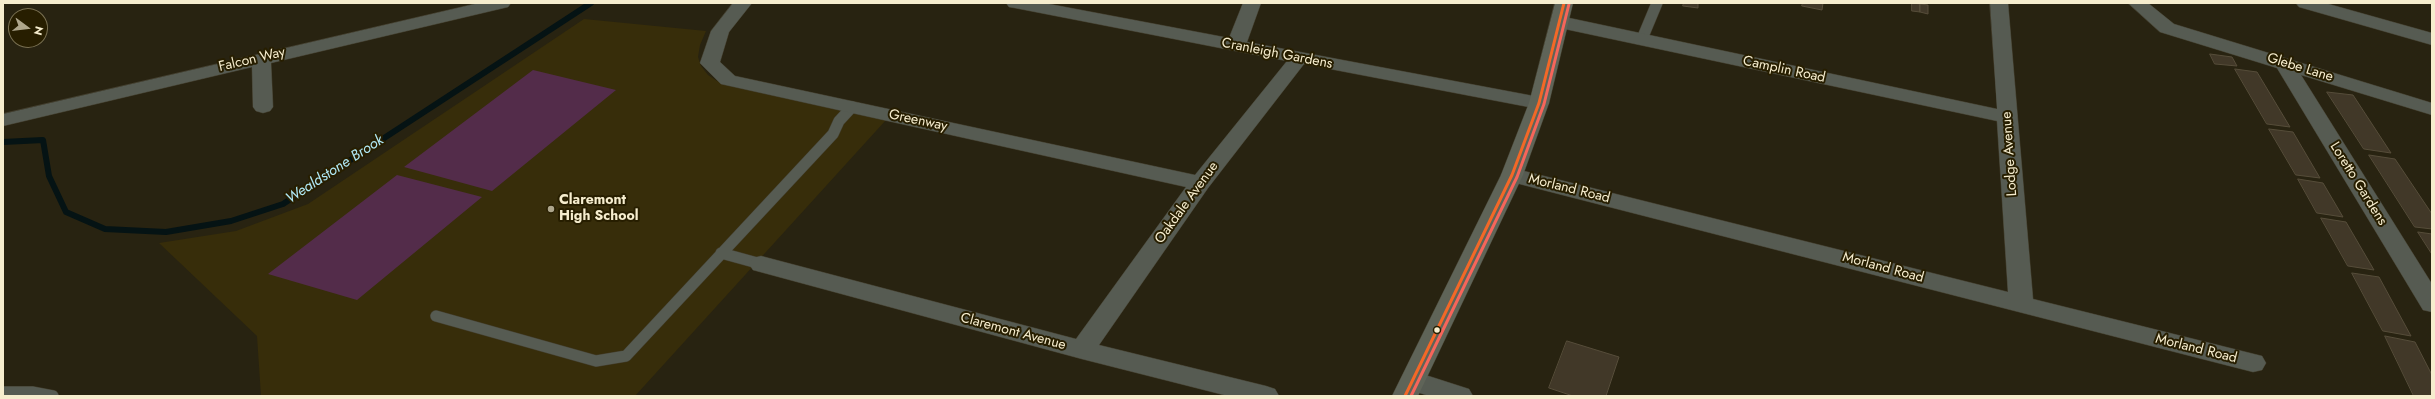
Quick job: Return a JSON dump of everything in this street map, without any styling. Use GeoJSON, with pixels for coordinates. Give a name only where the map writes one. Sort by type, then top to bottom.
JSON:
{"type":"FeatureCollection","features":[{"type":"Feature","properties":{"kind":"main road"},"geometry":{"type":"LineString","coordinates":[[1409,389],[1512,175],[1539,103],[1562,12]]}},
{"type":"Feature","properties":{"kind":"street","name":"Falcon Way"},"geometry":{"type":"LineString","coordinates":[[3,120],[261,58],[502,3]]}},
{"type":"Feature","properties":{"kind":"street","name":"Greenway"},"geometry":{"type":"LineString","coordinates":[[743,3],[720,31],[710,63],[728,80],[1200,183]]}},
{"type":"Feature","properties":{"kind":"street","name":"Cranleigh Gardens"},"geometry":{"type":"LineString","coordinates":[[1015,3],[1298,59],[1539,103]]}},
{"type":"Feature","properties":{"kind":"street"},"geometry":{"type":"LineString","coordinates":[[1236,46],[1252,3]]}},
{"type":"Feature","properties":{"kind":"street","name":"Lodge Avenue"},"geometry":{"type":"LineString","coordinates":[[1999,3],[2021,304]]}},
{"type":"Feature","properties":{"kind":"street","name":"Glebe Lane"},"geometry":{"type":"LineString","coordinates":[[2137,3],[2167,28],[2432,109]]}},
{"type":"Feature","properties":{"kind":"street"},"geometry":{"type":"LineString","coordinates":[[2306,3],[2432,39]]}},
{"type":"Feature","properties":{"kind":"street","name":"Camplin Road"},"geometry":{"type":"LineString","coordinates":[[1562,12],[1642,39],[2007,117]]}},
{"type":"Feature","properties":{"kind":"street"},"geometry":{"type":"LineString","coordinates":[[261,58],[263,107]]}},
{"type":"Feature","properties":{"kind":"street","name":"Oakdale Avenue"},"geometry":{"type":"LineString","coordinates":[[1082,350],[1200,183],[1298,59]]}},
{"type":"Feature","properties":{"kind":"street","name":"Loretto Gardens"},"geometry":{"type":"LineString","coordinates":[[2284,64],[2432,304]]}},
{"type":"Feature","properties":{"kind":"street","name":"Morland Road"},"geometry":{"type":"LineString","coordinates":[[1512,175],[2253,363]]}},
{"type":"Feature","properties":{"kind":"street","name":"Claremont Avenue"},"geometry":{"type":"LineString","coordinates":[[761,264],[1082,350],[1266,396]]}},
{"type":"Feature","properties":{"kind":"street"},"geometry":{"type":"LineString","coordinates":[[1409,389],[1460,396]]}},
{"type":"Feature","properties":{"kind":"lane"},"geometry":{"type":"LineString","coordinates":[[1642,39],[1657,3]]}},
{"type":"Feature","properties":{"kind":"lane"},"geometry":{"type":"LineString","coordinates":[[436,316],[596,361],[615,360],[626,356],[833,134],[839,121],[852,107]]}},
{"type":"Feature","properties":{"kind":"lane"},"geometry":{"type":"LineString","coordinates":[[721,253],[761,264]]}},
{"type":"Feature","properties":{"kind":"lane"},"geometry":{"type":"LineString","coordinates":[[3,392],[32,392],[53,396]]}},
{"type":"Feature","properties":{"kind":"shaded area","name":"Claremont High School"},"geometry":{"type":"Polygon","coordinates":[[[584,19],[706,31],[700,45],[698,57],[701,66],[708,75],[717,81],[886,120],[635,396],[261,396],[257,336],[159,243],[236,231],[308,204],[584,19]]]}},
{"type":"Feature","properties":{"kind":"shaded area"},"geometry":{"type":"Polygon","coordinates":[[[533,70],[616,90],[492,191],[404,167],[533,70]]]}},
{"type":"Feature","properties":{"kind":"shaded area"},"geometry":{"type":"Polygon","coordinates":[[[397,175],[482,197],[357,300],[268,274],[397,175]]]}},
{"type":"Feature","properties":{"kind":"building"},"geometry":{"type":"Polygon","coordinates":[[[1684,3],[1698,3],[1698,8],[1683,6],[1684,3]]]}},
{"type":"Feature","properties":{"kind":"building"},"geometry":{"type":"Polygon","coordinates":[[[1803,3],[1823,3],[1822,10],[1802,6],[1803,3]]]}},
{"type":"Feature","properties":{"kind":"building"},"geometry":{"type":"Polygon","coordinates":[[[1912,3],[1920,4],[1920,12],[1912,11],[1912,3]]]}},
{"type":"Feature","properties":{"kind":"building"},"geometry":{"type":"Polygon","coordinates":[[[1920,4],[1928,5],[1928,14],[1920,12],[1920,4]]]}},
{"type":"Feature","properties":{"kind":"building"},"geometry":{"type":"Polygon","coordinates":[[[2210,54],[2232,57],[2237,66],[2215,64],[2210,54]]]}},
{"type":"Feature","properties":{"kind":"building"},"geometry":{"type":"Polygon","coordinates":[[[2235,69],[2257,72],[2290,127],[2267,124],[2235,69]]]}},
{"type":"Feature","properties":{"kind":"building"},"geometry":{"type":"Polygon","coordinates":[[[2327,92],[2353,95],[2391,153],[2364,149],[2327,92]]]}},
{"type":"Feature","properties":{"kind":"building"},"geometry":{"type":"Polygon","coordinates":[[[2269,129],[2293,132],[2320,178],[2296,175],[2269,129]]]}},
{"type":"Feature","properties":{"kind":"building"},"geometry":{"type":"Polygon","coordinates":[[[2369,155],[2395,159],[2432,214],[2432,229],[2415,227],[2369,155]]]}},
{"type":"Feature","properties":{"kind":"building"},"geometry":{"type":"Polygon","coordinates":[[[2298,179],[2323,183],[2343,217],[2317,213],[2298,179]]]}},
{"type":"Feature","properties":{"kind":"building"},"geometry":{"type":"Polygon","coordinates":[[[2321,218],[2346,222],[2374,270],[2348,266],[2321,218]]]}},
{"type":"Feature","properties":{"kind":"building"},"geometry":{"type":"Polygon","coordinates":[[[2418,232],[2432,234],[2432,254],[2418,232]]]}},
{"type":"Feature","properties":{"kind":"building"},"geometry":{"type":"Polygon","coordinates":[[[2352,273],[2379,277],[2411,336],[2383,331],[2352,273]]]}},
{"type":"Feature","properties":{"kind":"building"},"geometry":{"type":"Polygon","coordinates":[[[2385,336],[2415,342],[2432,375],[2432,396],[2414,396],[2385,336]]]}},
{"type":"Feature","properties":{"kind":"building"},"geometry":{"type":"Polygon","coordinates":[[[1567,341],[1619,357],[1606,396],[1573,396],[1549,388],[1567,341]]]}},
{"type":"Feature","properties":{"kind":"waterway","name":"Wealdstone Brook"},"geometry":{"type":"LineString","coordinates":[[3,142],[43,140],[49,176],[66,212],[105,229],[166,232],[231,221],[283,204],[591,3]]}},
{"type":"Feature","properties":{"kind":"transit line"},"geometry":{"type":"LineString","coordinates":[[1405,396],[1512,175],[1539,103],[1564,3]]}},
{"type":"Feature","properties":{"kind":"transit line"},"geometry":{"type":"LineString","coordinates":[[1411,396],[1517,177],[1544,104],[1569,4]]}},
{"type":"Feature","properties":{"kind":"place","name":"Claremont High School"},"geometry":{"type":"Point","coordinates":[551,209]}}]}
